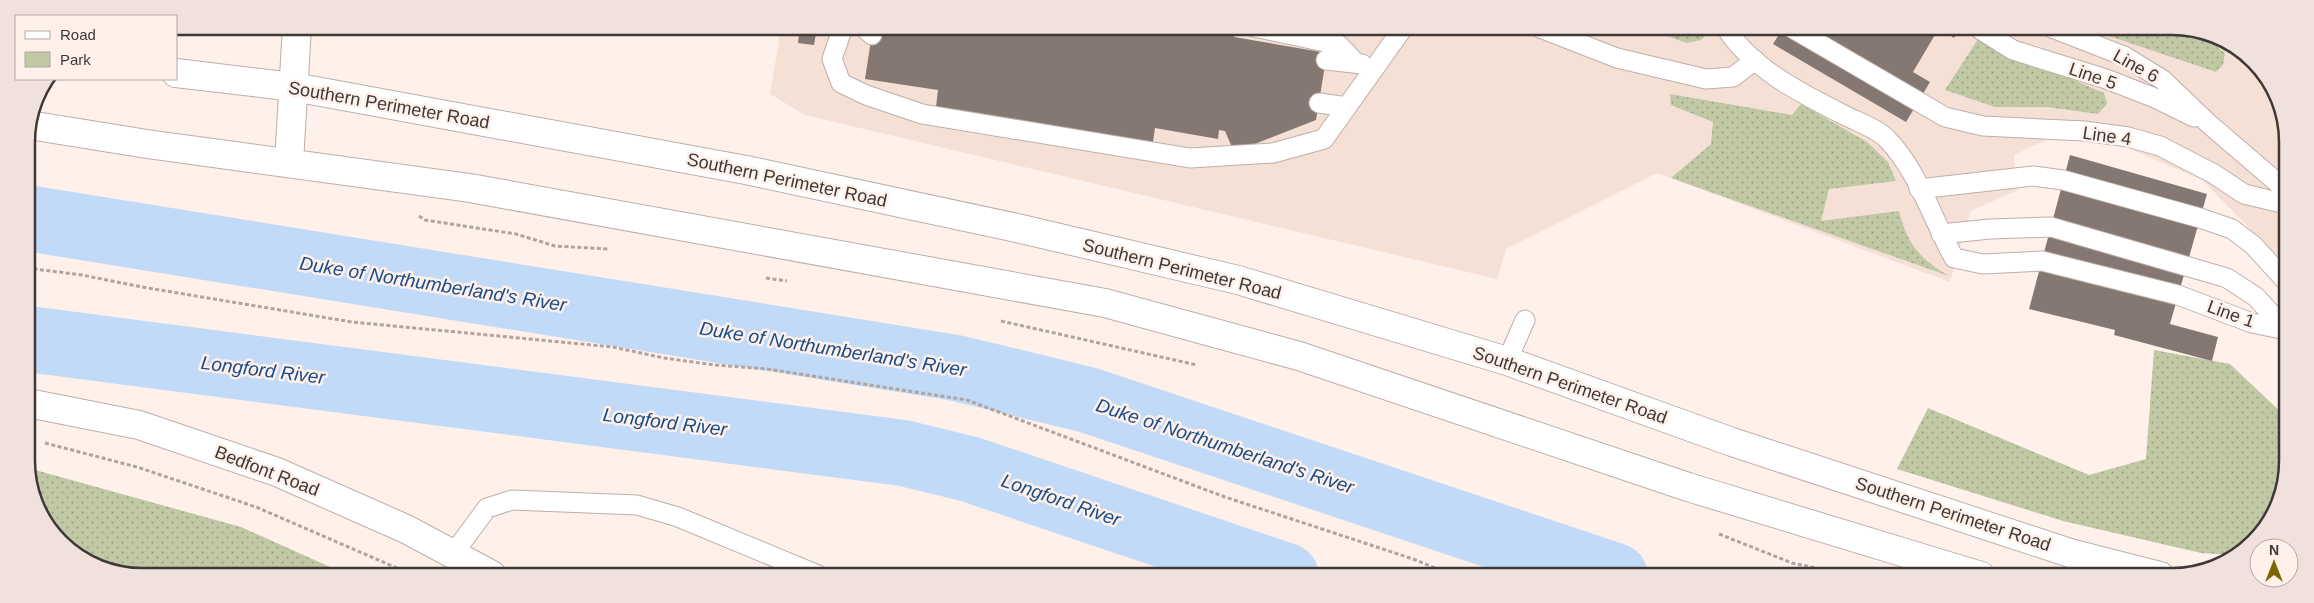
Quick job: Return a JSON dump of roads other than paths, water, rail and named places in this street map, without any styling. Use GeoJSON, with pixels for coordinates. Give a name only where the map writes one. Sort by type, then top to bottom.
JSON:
{"type":"FeatureCollection","features":[{"type":"Feature","properties":{"kind":"street"},"geometry":{"type":"LineString","coordinates":[[289,162],[297,35]]}},
{"type":"Feature","properties":{"kind":"street","name":"Southern Perimeter Road"},"geometry":{"type":"LineString","coordinates":[[178,73],[294,87],[746,170],[1017,228],[1238,280],[1507,361],[1732,442],[2070,553],[2129,568]]}},
{"type":"Feature","properties":{"kind":"street"},"geometry":{"type":"LineString","coordinates":[[36,126],[147,144],[470,188],[1105,303],[1299,356],[1688,488],[1955,568]]}},
{"type":"Feature","properties":{"kind":"street","name":"Bedfont Road"},"geometry":{"type":"LineString","coordinates":[[35,404],[140,425],[277,472],[406,529],[479,568]]}},
{"type":"Feature","properties":{"kind":"lane"},"geometry":{"type":"LineString","coordinates":[[840,35],[832,59],[841,83],[922,114],[1190,158],[1273,153],[1324,139],[1398,35]]}},
{"type":"Feature","properties":{"kind":"lane"},"geometry":{"type":"LineString","coordinates":[[1289,35],[1339,45],[1356,63]]}},
{"type":"Feature","properties":{"kind":"lane"},"geometry":{"type":"LineString","coordinates":[[1558,35],[1617,58],[1706,79],[1733,77],[1755,60]]}},
{"type":"Feature","properties":{"kind":"lane","name":"Line 1"},"geometry":{"type":"LineString","coordinates":[[1731,35],[1755,60],[1802,94],[1886,137],[1909,165],[1954,258],[1983,264],[2042,261],[2178,295],[2252,323],[2279,329]]}},
{"type":"Feature","properties":{"kind":"lane","name":"Line 4"},"geometry":{"type":"LineString","coordinates":[[1804,35],[1945,117],[1983,126],[2084,132],[2128,137],[2152,143],[2214,174],[2244,194],[2279,202]]}},
{"type":"Feature","properties":{"kind":"lane","name":"Line 5"},"geometry":{"type":"LineString","coordinates":[[1989,35],[2013,50],[2106,79],[2155,98],[2209,124]]}},
{"type":"Feature","properties":{"kind":"lane","name":"Line 6"},"geometry":{"type":"LineString","coordinates":[[2070,35],[2124,56],[2163,80],[2209,124]]}},
{"type":"Feature","properties":{"kind":"lane"},"geometry":{"type":"LineString","coordinates":[[1326,60],[1377,65]]}},
{"type":"Feature","properties":{"kind":"lane"},"geometry":{"type":"LineString","coordinates":[[1319,102],[1347,107]]}},
{"type":"Feature","properties":{"kind":"lane"},"geometry":{"type":"LineString","coordinates":[[2209,124],[2279,184]]}},
{"type":"Feature","properties":{"kind":"lane"},"geometry":{"type":"LineString","coordinates":[[1919,189],[2033,176],[2063,180],[2200,218],[2232,229],[2253,245],[2279,273]]}},
{"type":"Feature","properties":{"kind":"lane"},"geometry":{"type":"LineString","coordinates":[[1941,234],[1990,229],[2051,227],[2227,278],[2256,297],[2279,322]]}},
{"type":"Feature","properties":{"kind":"lane"},"geometry":{"type":"LineString","coordinates":[[1507,361],[1525,320]]}},
{"type":"Feature","properties":{"kind":"lane"},"geometry":{"type":"LineString","coordinates":[[453,554],[487,508],[512,500],[637,505],[678,517],[801,568]]}},
{"type":"Feature","properties":{"kind":"waterway","name":"Duke of Northumberland's River"},"geometry":{"type":"LineString","coordinates":[[35,219],[956,368],[1088,400],[1591,568]]}},
{"type":"Feature","properties":{"kind":"waterway","name":"Longford River"},"geometry":{"type":"LineString","coordinates":[[35,340],[903,453],[969,469],[1262,568]]}}]}
